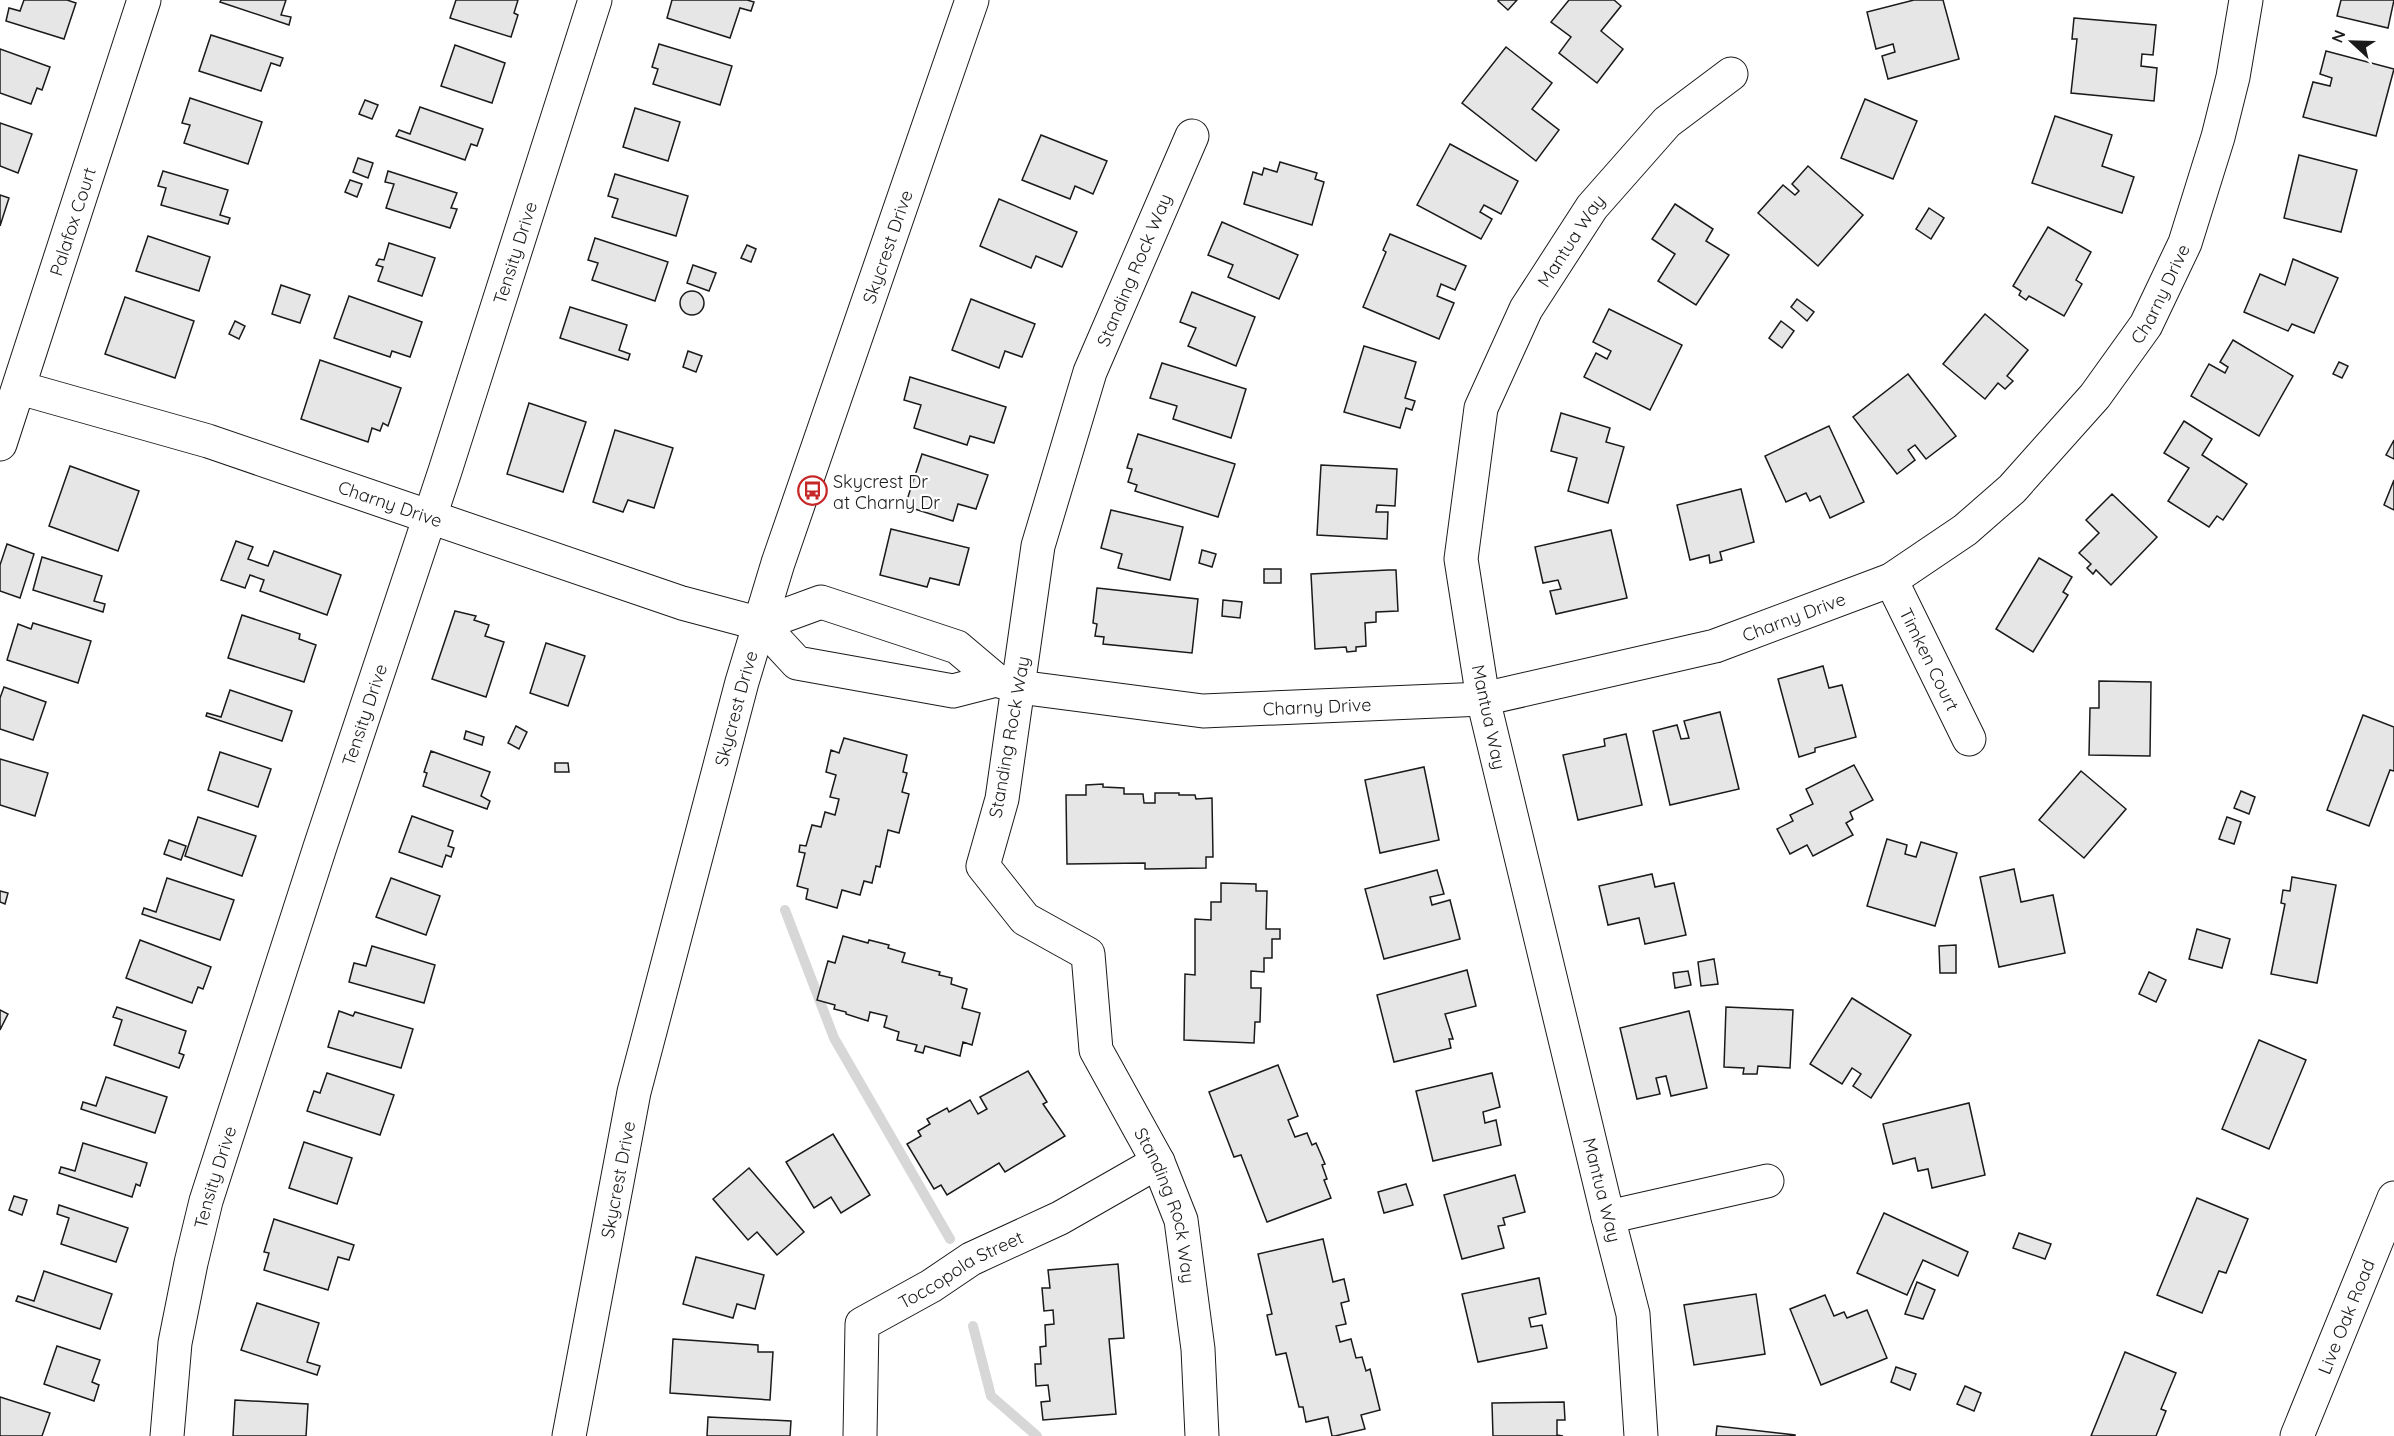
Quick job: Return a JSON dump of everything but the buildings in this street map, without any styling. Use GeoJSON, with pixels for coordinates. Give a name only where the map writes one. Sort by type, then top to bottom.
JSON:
{"type":"FeatureCollection","features":[{"type":"Feature","properties":{"kind":"street","name":"Palafox Court"},"geometry":{"type":"LineString","coordinates":[[0,444],[144,0]]}},
{"type":"Feature","properties":{"kind":"street","name":"Tensity Drive"},"geometry":{"type":"LineString","coordinates":[[167,1436],[175,1343],[191,1263],[207,1201],[595,0]]}},
{"type":"Feature","properties":{"kind":"street","name":"Skycrest Drive"},"geometry":{"type":"LineString","coordinates":[[569,1436],[634,1092],[742,682],[778,563],[972,0]]}},
{"type":"Feature","properties":{"kind":"street","name":"Charny Drive"},"geometry":{"type":"LineString","coordinates":[[20,388],[208,441],[682,603],[761,624],[797,663],[954,691],[1007,684],[1203,711],[1483,699],[1715,646],[1891,580],[1965,530],[2012,489],[2095,396],[2146,325],[2189,232],[2218,136],[2233,76],[2246,0]]}},
{"type":"Feature","properties":{"kind":"street","name":"Mantua Way"},"geometry":{"type":"LineString","coordinates":[[1641,1436],[1633,1314],[1483,699],[1461,559],[1481,408],[1526,309],[1592,207],[1667,122],[1731,74]]}},
{"type":"Feature","properties":{"kind":"street","name":"Standing Rock Way"},"geometry":{"type":"LineString","coordinates":[[1192,136],[1090,372],[1038,546],[1007,684],[1002,799],[983,866],[1025,919],[1088,954],[1096,1050],[1158,1162],[1180,1220],[1198,1349],[1202,1436]]}},
{"type":"Feature","properties":{"kind":"street","name":"Timken Court"},"geometry":{"type":"LineString","coordinates":[[1891,580],[1969,739]]}},
{"type":"Feature","properties":{"kind":"street"},"geometry":{"type":"LineString","coordinates":[[761,624],[821,603],[957,647],[1007,684]]}},
{"type":"Feature","properties":{"kind":"street","name":"Toccopola Street"},"geometry":{"type":"LineString","coordinates":[[860,1436],[862,1324],[931,1286],[971,1258],[1060,1218],[1158,1162]]}},
{"type":"Feature","properties":{"kind":"street"},"geometry":{"type":"LineString","coordinates":[[1608,1216],[1767,1181]]}},
{"type":"Feature","properties":{"kind":"street","name":"Live Oak Road"},"geometry":{"type":"LineString","coordinates":[[2297,1436],[2394,1198]]}},
{"type":"Feature","properties":{"kind":"waterway"},"geometry":{"type":"LineString","coordinates":[[785,910],[834,1038],[950,1239]]}},
{"type":"Feature","properties":{"kind":"waterway"},"geometry":{"type":"LineString","coordinates":[[973,1326],[991,1396],[1037,1436]]}},
{"type":"Feature","properties":{"kind":"place","name":"Skycrest Dr at Charny Dr"},"geometry":{"type":"Point","coordinates":[812,491]}}]}
